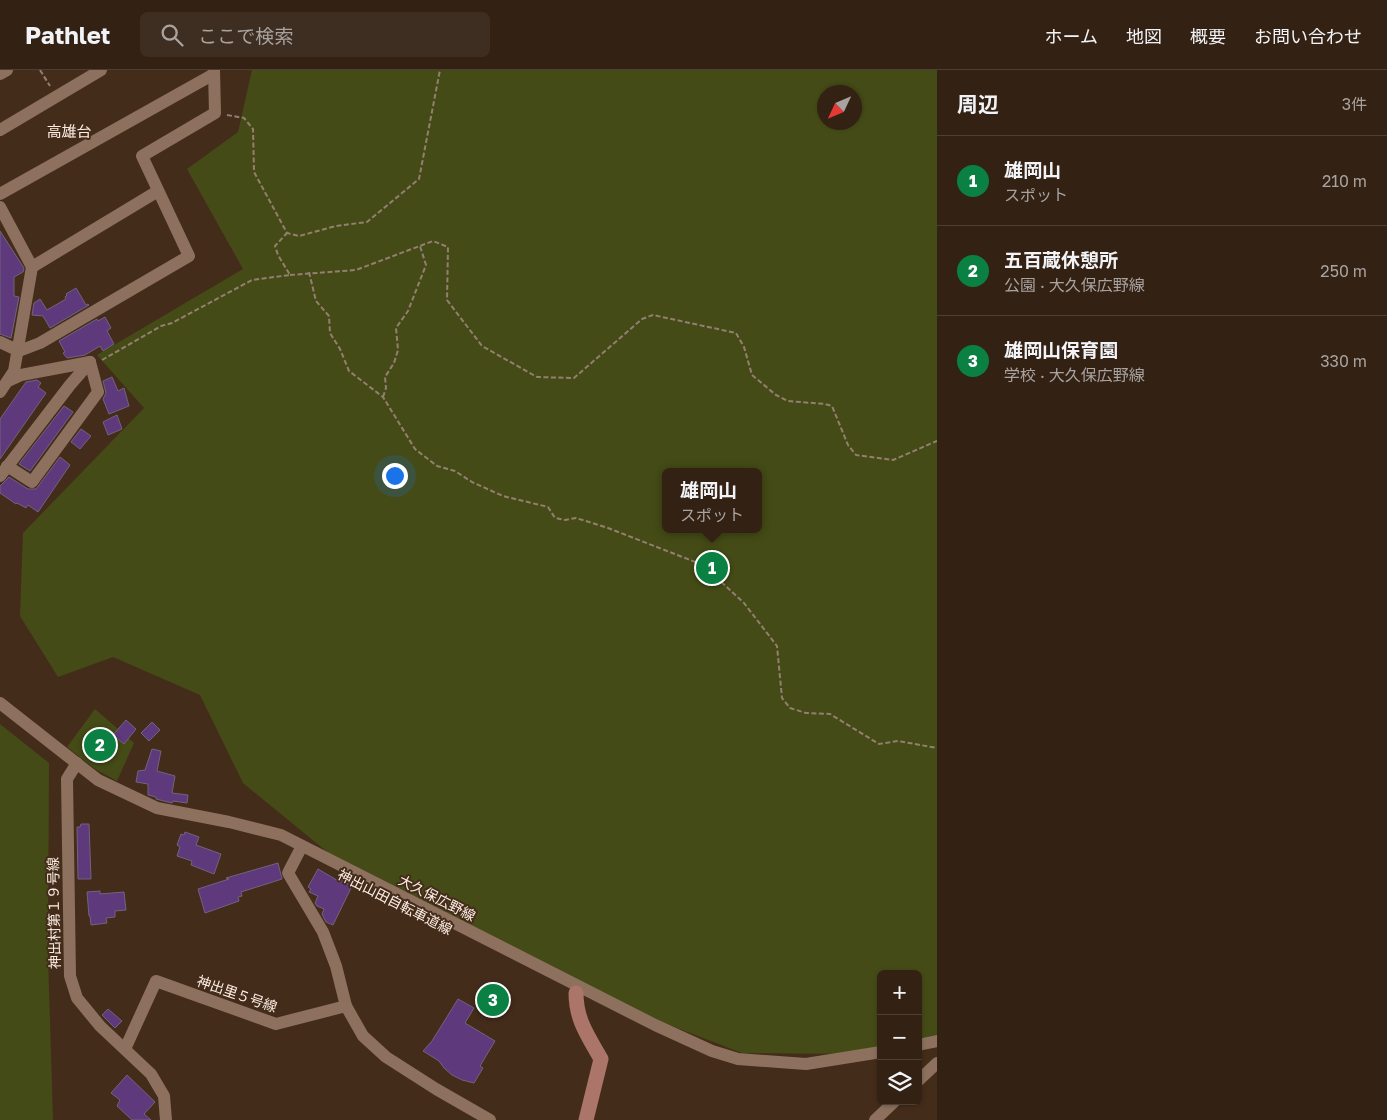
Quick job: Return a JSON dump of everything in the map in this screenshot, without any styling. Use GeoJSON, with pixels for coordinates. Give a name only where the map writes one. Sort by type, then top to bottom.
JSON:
{"type":"FeatureCollection","features":[{"type":"Feature","properties":{"kind":"main road"},"geometry":{"type":"LineString","coordinates":[[576,988],[576,1007],[581,1025],[601,1059],[586,1120]]}},
{"type":"Feature","properties":{"kind":"street"},"geometry":{"type":"LineString","coordinates":[[0,74],[8,70]]}},
{"type":"Feature","properties":{"kind":"street"},"geometry":{"type":"LineString","coordinates":[[0,130],[102,70]]}},
{"type":"Feature","properties":{"kind":"street"},"geometry":{"type":"LineString","coordinates":[[0,194],[214,72],[215,113],[142,156],[189,256],[40,343],[19,351],[0,342]]}},
{"type":"Feature","properties":{"kind":"street"},"geometry":{"type":"LineString","coordinates":[[32,267],[158,191]]}},
{"type":"Feature","properties":{"kind":"street"},"geometry":{"type":"LineString","coordinates":[[0,392],[19,351],[32,267],[1,213]]}},
{"type":"Feature","properties":{"kind":"street"},"geometry":{"type":"LineString","coordinates":[[7,377],[90,362]]}},
{"type":"Feature","properties":{"kind":"street"},"geometry":{"type":"LineString","coordinates":[[90,362],[98,392],[32,482],[3,471],[70,385],[90,362]]}},
{"type":"Feature","properties":{"kind":"street","name":"大久保広野線"},"geometry":{"type":"LineString","coordinates":[[0,703],[98,780],[157,808],[229,822],[281,835],[576,988],[712,1050],[738,1059],[806,1064],[877,1053]]}},
{"type":"Feature","properties":{"kind":"street","name":"神出村第１９号線"},"geometry":{"type":"LineString","coordinates":[[77,764],[67,779],[70,976],[78,998],[100,1026],[151,1074],[164,1096],[166,1120]]}},
{"type":"Feature","properties":{"kind":"street"},"geometry":{"type":"LineString","coordinates":[[302,846],[288,873],[323,932],[336,966],[346,1006],[364,1036],[386,1057],[490,1120]]}},
{"type":"Feature","properties":{"kind":"street","name":"神出里５号線"},"geometry":{"type":"LineString","coordinates":[[125,1050],[156,981],[276,1024],[346,1006]]}},
{"type":"Feature","properties":{"kind":"street"},"geometry":{"type":"LineString","coordinates":[[922,1044],[937,1041]]}},
{"type":"Feature","properties":{"kind":"street"},"geometry":{"type":"LineString","coordinates":[[922,1077],[937,1063]]}},
{"type":"Feature","properties":{"kind":"street"},"geometry":{"type":"LineString","coordinates":[[882,1118],[892,1105]]}},
{"type":"Feature","properties":{"kind":"path"},"geometry":{"type":"LineString","coordinates":[[40,70],[56,97]]}},
{"type":"Feature","properties":{"kind":"path"},"geometry":{"type":"LineString","coordinates":[[215,113],[244,118],[254,129],[254,172],[287,233],[299,236],[336,226],[367,222],[419,179],[440,70]]}},
{"type":"Feature","properties":{"kind":"path"},"geometry":{"type":"LineString","coordinates":[[287,233],[275,246],[278,256],[290,275]]}},
{"type":"Feature","properties":{"kind":"path"},"geometry":{"type":"LineString","coordinates":[[90,362],[103,360],[161,326],[172,323],[252,280],[309,272],[356,270],[433,241],[448,247],[447,300],[482,346],[537,377],[574,378],[642,319],[653,315],[736,333],[744,346],[752,375],[776,395],[788,401],[832,406],[848,445],[856,455],[893,460],[937,441]]}},
{"type":"Feature","properties":{"kind":"path"},"geometry":{"type":"LineString","coordinates":[[383,397],[386,388],[385,377],[394,363],[398,350],[396,328],[408,311],[426,265],[420,246]]}},
{"type":"Feature","properties":{"kind":"path"},"geometry":{"type":"LineString","coordinates":[[309,272],[316,301],[329,316],[330,333],[340,349],[349,370],[383,397],[416,449],[437,466],[455,472],[503,496],[548,507],[555,518],[565,520],[576,518],[608,528],[703,566],[744,603],[777,646],[782,698],[790,708],[806,713],[830,714],[879,744],[898,741],[937,748]]}},
{"type":"Feature","properties":{"kind":"green space"},"geometry":{"type":"Polygon","coordinates":[[[252,70],[937,70],[937,1036],[922,1040],[922,970],[877,970],[877,1053],[872,1054],[742,1053],[659,1021],[331,855],[243,783],[200,695],[113,657],[58,677],[20,616],[23,533],[144,408],[97,355],[243,269],[187,169],[238,132],[252,70]]]}},
{"type":"Feature","properties":{"kind":"green space"},"geometry":{"type":"Polygon","coordinates":[[[95,709],[134,743],[117,781],[95,769],[67,747],[95,709]]]}},
{"type":"Feature","properties":{"kind":"green space"},"geometry":{"type":"Polygon","coordinates":[[[0,724],[49,763],[48,956],[53,1120],[0,1120],[0,724]]]}},
{"type":"Feature","properties":{"kind":"building"},"geometry":{"type":"Polygon","coordinates":[[[0,231],[24,268],[23,272],[14,277],[14,296],[19,297],[11,338],[0,334],[0,231]]]}},
{"type":"Feature","properties":{"kind":"building"},"geometry":{"type":"Polygon","coordinates":[[[76,288],[86,305],[89,305],[50,328],[43,316],[32,315],[34,303],[40,299],[47,310],[66,299],[66,294],[76,288]]]}},
{"type":"Feature","properties":{"kind":"building"},"geometry":{"type":"Polygon","coordinates":[[[105,317],[111,328],[107,331],[114,344],[103,351],[100,346],[85,355],[67,358],[59,341],[97,319],[98,321],[105,317]]]}},
{"type":"Feature","properties":{"kind":"building"},"geometry":{"type":"Polygon","coordinates":[[[112,377],[118,391],[124,388],[129,406],[109,414],[103,399],[106,393],[103,381],[112,377]]]}},
{"type":"Feature","properties":{"kind":"building"},"geometry":{"type":"Polygon","coordinates":[[[37,380],[41,383],[38,387],[46,393],[0,459],[0,419],[26,382],[37,380]]]}},
{"type":"Feature","properties":{"kind":"building"},"geometry":{"type":"Polygon","coordinates":[[[64,406],[73,412],[30,471],[19,464],[64,406]]]}},
{"type":"Feature","properties":{"kind":"building"},"geometry":{"type":"Polygon","coordinates":[[[117,415],[122,429],[108,435],[103,422],[117,415]]]}},
{"type":"Feature","properties":{"kind":"building"},"geometry":{"type":"Polygon","coordinates":[[[81,429],[91,436],[80,449],[71,442],[81,429]]]}},
{"type":"Feature","properties":{"kind":"building"},"geometry":{"type":"Polygon","coordinates":[[[60,457],[70,465],[38,512],[28,505],[26,508],[16,504],[0,493],[0,486],[9,477],[28,489],[36,489],[60,457]]]}},
{"type":"Feature","properties":{"kind":"building"},"geometry":{"type":"Polygon","coordinates":[[[126,720],[136,729],[124,744],[113,735],[126,720]]]}},
{"type":"Feature","properties":{"kind":"building"},"geometry":{"type":"Polygon","coordinates":[[[152,722],[160,730],[149,741],[141,733],[152,722]]]}},
{"type":"Feature","properties":{"kind":"building"},"geometry":{"type":"Polygon","coordinates":[[[152,749],[161,751],[157,771],[175,776],[172,793],[188,795],[187,803],[173,801],[172,803],[156,799],[156,797],[148,795],[148,784],[136,782],[138,771],[145,770],[152,749]]]}},
{"type":"Feature","properties":{"kind":"building"},"geometry":{"type":"Polygon","coordinates":[[[81,824],[89,824],[91,879],[78,879],[77,827],[80,827],[81,824]]]}},
{"type":"Feature","properties":{"kind":"building"},"geometry":{"type":"Polygon","coordinates":[[[185,832],[199,837],[196,845],[221,854],[214,874],[191,865],[192,861],[177,856],[180,847],[177,845],[181,834],[184,835],[185,832]]]}},
{"type":"Feature","properties":{"kind":"building"},"geometry":{"type":"Polygon","coordinates":[[[278,863],[282,879],[241,892],[242,896],[238,897],[239,901],[205,913],[198,889],[229,879],[226,878],[278,863]]]}},
{"type":"Feature","properties":{"kind":"building"},"geometry":{"type":"Polygon","coordinates":[[[318,869],[340,882],[341,880],[352,886],[333,925],[326,922],[322,914],[324,909],[315,903],[318,896],[309,892],[311,889],[308,887],[318,869]]]}},
{"type":"Feature","properties":{"kind":"building"},"geometry":{"type":"Polygon","coordinates":[[[100,891],[100,894],[124,892],[126,910],[115,911],[115,917],[106,918],[107,923],[91,925],[87,892],[100,891]]]}},
{"type":"Feature","properties":{"kind":"building"},"geometry":{"type":"Polygon","coordinates":[[[458,999],[474,1008],[465,1023],[495,1041],[480,1066],[483,1068],[474,1083],[452,1075],[439,1061],[423,1051],[432,1041],[458,999]]]}},
{"type":"Feature","properties":{"kind":"building"},"geometry":{"type":"Polygon","coordinates":[[[108,1009],[122,1021],[115,1028],[102,1015],[108,1009]]]}},
{"type":"Feature","properties":{"kind":"building"},"geometry":{"type":"Polygon","coordinates":[[[127,1075],[155,1102],[144,1114],[151,1120],[132,1120],[117,1106],[120,1100],[111,1093],[127,1075]]]}},
{"type":"Feature","properties":{"kind":"place","name":"雄岡山"},"geometry":{"type":"Point","coordinates":[712,568]}},
{"type":"Feature","properties":{"kind":"place","name":"五百蔵休憩所"},"geometry":{"type":"Point","coordinates":[100,745]}},
{"type":"Feature","properties":{"kind":"place","name":"雄岡山保育園"},"geometry":{"type":"Point","coordinates":[493,1000]}},
{"type":"Feature","properties":{"kind":"district","name":"高雄台"},"geometry":{"type":"Point","coordinates":[69,132]}}]}
